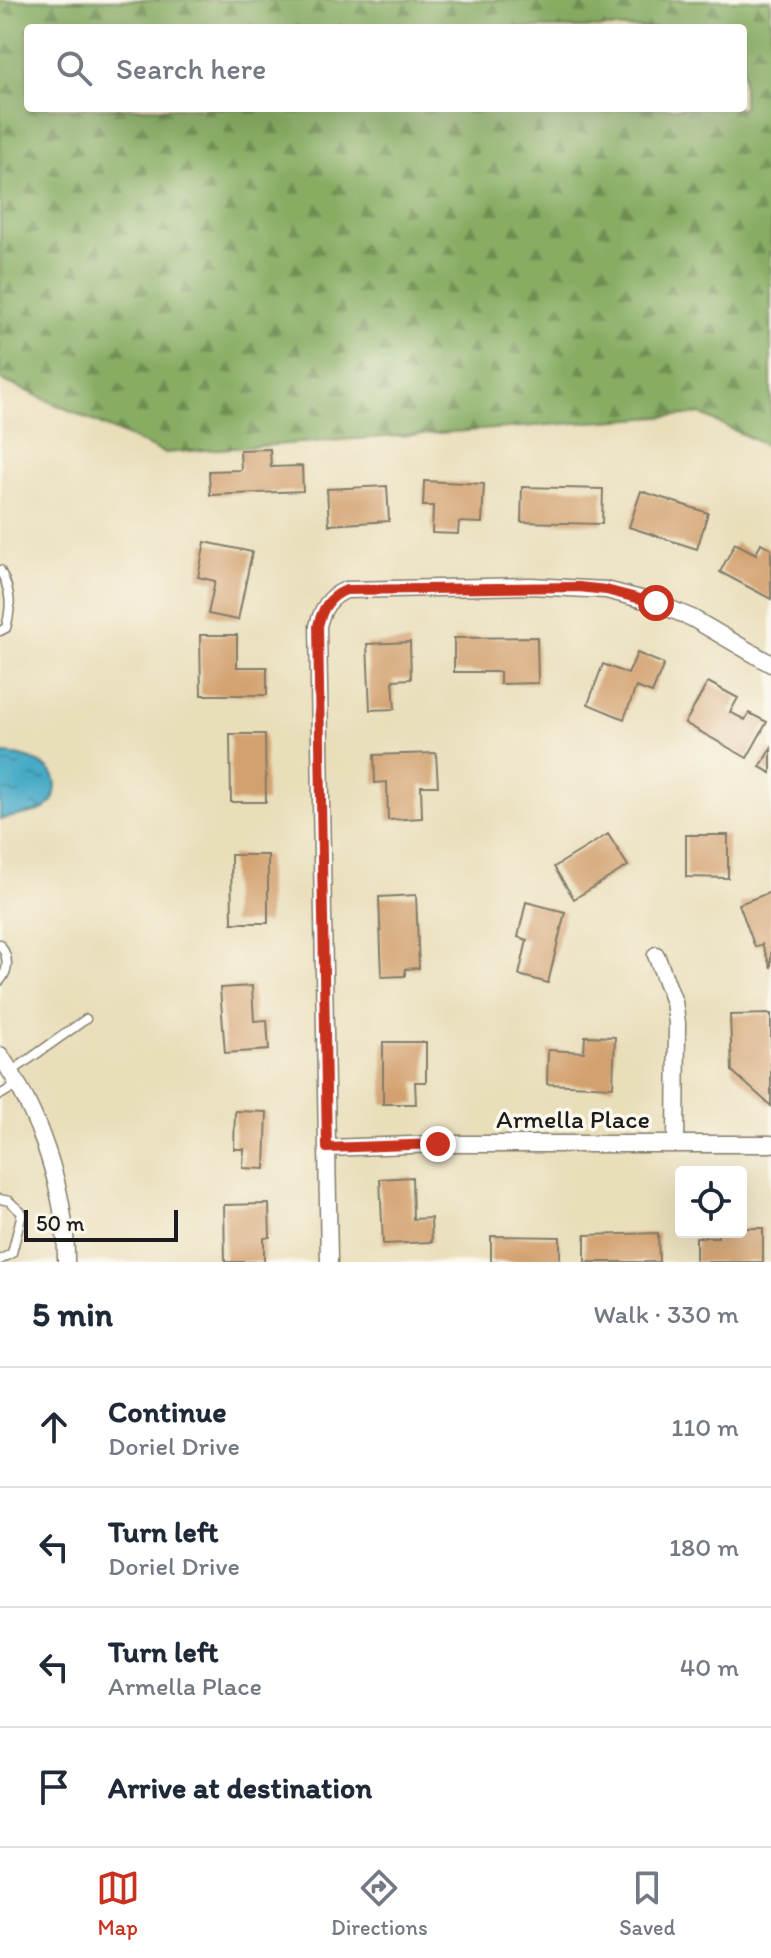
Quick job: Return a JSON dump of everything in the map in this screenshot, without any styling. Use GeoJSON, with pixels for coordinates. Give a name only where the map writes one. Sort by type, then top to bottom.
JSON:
{"type":"FeatureCollection","features":[{"type":"Feature","properties":{"kind":"street"},"geometry":{"type":"LineString","coordinates":[[329,1262],[318,626],[322,610],[334,595],[346,590],[515,586],[606,590],[656,603],[692,618],[771,664]]}},
{"type":"Feature","properties":{"kind":"street"},"geometry":{"type":"LineString","coordinates":[[656,955],[674,1002],[677,1023],[676,1143]]}},
{"type":"Feature","properties":{"kind":"street"},"geometry":{"type":"LineString","coordinates":[[7,1068],[33,1112],[42,1137],[64,1214],[66,1262]]}},
{"type":"Feature","properties":{"kind":"street","name":"Armella Place"},"geometry":{"type":"LineString","coordinates":[[327,1148],[438,1144],[771,1144]]}},
{"type":"Feature","properties":{"kind":"lane"},"geometry":{"type":"LineString","coordinates":[[0,570],[9,586],[11,609],[6,628],[0,631]]}},
{"type":"Feature","properties":{"kind":"lane"},"geometry":{"type":"LineString","coordinates":[[0,944],[7,964],[0,981]]}},
{"type":"Feature","properties":{"kind":"lane"},"geometry":{"type":"LineString","coordinates":[[0,1095],[7,1068],[86,1019]]}},
{"type":"Feature","properties":{"kind":"lane"},"geometry":{"type":"LineString","coordinates":[[0,1199],[9,1201],[22,1213],[12,1253],[0,1260]]}},
{"type":"Feature","properties":{"kind":"green space"},"geometry":{"type":"Polygon","coordinates":[[[0,0],[771,0],[771,448],[700,414],[164,453],[0,379],[0,0]]]}},
{"type":"Feature","properties":{"kind":"water"},"geometry":{"type":"Polygon","coordinates":[[[0,754],[29,758],[46,767],[56,783],[48,806],[0,820],[0,754]]]}},
{"type":"Feature","properties":{"kind":"building"},"geometry":{"type":"Polygon","coordinates":[[[270,449],[271,467],[302,466],[303,491],[210,495],[209,471],[241,470],[240,450],[270,449]]]}},
{"type":"Feature","properties":{"kind":"building"},"geometry":{"type":"Polygon","coordinates":[[[424,481],[484,484],[482,523],[459,522],[458,534],[432,533],[433,506],[423,506],[424,481]]]}},
{"type":"Feature","properties":{"kind":"building"},"geometry":{"type":"Polygon","coordinates":[[[387,486],[389,521],[329,525],[327,489],[387,486]]]}},
{"type":"Feature","properties":{"kind":"building"},"geometry":{"type":"Polygon","coordinates":[[[522,487],[603,489],[602,524],[521,522],[522,487]]]}},
{"type":"Feature","properties":{"kind":"building"},"geometry":{"type":"Polygon","coordinates":[[[641,491],[708,513],[697,549],[629,527],[641,491]]]}},
{"type":"Feature","properties":{"kind":"building"},"geometry":{"type":"Polygon","coordinates":[[[205,542],[252,552],[238,620],[208,614],[215,581],[198,577],[205,542]]]}},
{"type":"Feature","properties":{"kind":"building"},"geometry":{"type":"Polygon","coordinates":[[[735,543],[756,554],[761,543],[771,549],[771,599],[720,572],[735,543]]]}},
{"type":"Feature","properties":{"kind":"building"},"geometry":{"type":"Polygon","coordinates":[[[200,635],[237,635],[237,667],[267,667],[267,695],[201,695],[200,635]]]}},
{"type":"Feature","properties":{"kind":"building"},"geometry":{"type":"Polygon","coordinates":[[[537,637],[538,683],[500,684],[500,672],[454,672],[454,638],[537,637]]]}},
{"type":"Feature","properties":{"kind":"building"},"geometry":{"type":"Polygon","coordinates":[[[410,642],[411,679],[393,680],[395,709],[370,710],[367,644],[410,642]]]}},
{"type":"Feature","properties":{"kind":"building"},"geometry":{"type":"Polygon","coordinates":[[[637,653],[664,664],[652,693],[636,687],[624,719],[588,704],[603,664],[628,674],[637,653]]]}},
{"type":"Feature","properties":{"kind":"building"},"geometry":{"type":"Polygon","coordinates":[[[708,682],[738,698],[730,712],[745,720],[749,713],[767,722],[747,758],[685,723],[708,682]]]}},
{"type":"Feature","properties":{"kind":"building"},"geometry":{"type":"Polygon","coordinates":[[[230,734],[265,734],[266,802],[231,802],[230,734]]]}},
{"type":"Feature","properties":{"kind":"building"},"geometry":{"type":"Polygon","coordinates":[[[771,748],[771,773],[760,767],[771,748]]]}},
{"type":"Feature","properties":{"kind":"building"},"geometry":{"type":"Polygon","coordinates":[[[436,753],[438,786],[421,786],[422,818],[388,820],[387,782],[375,783],[374,755],[436,753]]]}},
{"type":"Feature","properties":{"kind":"building"},"geometry":{"type":"Polygon","coordinates":[[[608,834],[628,866],[574,899],[554,867],[608,834]]]}},
{"type":"Feature","properties":{"kind":"building"},"geometry":{"type":"Polygon","coordinates":[[[686,835],[728,835],[728,878],[686,877],[686,835]]]}},
{"type":"Feature","properties":{"kind":"building"},"geometry":{"type":"Polygon","coordinates":[[[231,855],[268,855],[268,923],[232,923],[231,855]]]}},
{"type":"Feature","properties":{"kind":"building"},"geometry":{"type":"Polygon","coordinates":[[[771,892],[771,968],[762,944],[755,947],[739,904],[771,892]]]}},
{"type":"Feature","properties":{"kind":"building"},"geometry":{"type":"Polygon","coordinates":[[[416,895],[419,968],[405,969],[405,976],[382,977],[379,897],[416,895]]]}},
{"type":"Feature","properties":{"kind":"building"},"geometry":{"type":"Polygon","coordinates":[[[526,902],[565,912],[548,983],[519,975],[527,940],[518,937],[526,902]]]}},
{"type":"Feature","properties":{"kind":"building"},"geometry":{"type":"Polygon","coordinates":[[[252,986],[254,1021],[267,1020],[269,1050],[225,1053],[220,988],[252,986]]]}},
{"type":"Feature","properties":{"kind":"building"},"geometry":{"type":"Polygon","coordinates":[[[771,1014],[771,1106],[732,1071],[730,1015],[771,1014]]]}},
{"type":"Feature","properties":{"kind":"building"},"geometry":{"type":"Polygon","coordinates":[[[585,1036],[615,1037],[613,1087],[547,1084],[548,1050],[584,1052],[585,1036]]]}},
{"type":"Feature","properties":{"kind":"building"},"geometry":{"type":"Polygon","coordinates":[[[383,1042],[426,1042],[426,1082],[415,1082],[416,1104],[383,1104],[383,1042]]]}},
{"type":"Feature","properties":{"kind":"building"},"geometry":{"type":"Polygon","coordinates":[[[235,1111],[267,1112],[265,1169],[243,1168],[244,1149],[234,1149],[235,1111]]]}},
{"type":"Feature","properties":{"kind":"building"},"geometry":{"type":"Polygon","coordinates":[[[412,1177],[413,1219],[431,1218],[432,1242],[383,1244],[380,1179],[412,1177]]]}},
{"type":"Feature","properties":{"kind":"building"},"geometry":{"type":"Polygon","coordinates":[[[269,1204],[270,1237],[264,1238],[264,1262],[225,1262],[224,1205],[269,1204]]]}},
{"type":"Feature","properties":{"kind":"building"},"geometry":{"type":"Polygon","coordinates":[[[747,1228],[763,1228],[763,1262],[696,1262],[696,1238],[747,1238],[747,1228]]]}},
{"type":"Feature","properties":{"kind":"building"},"geometry":{"type":"Polygon","coordinates":[[[658,1233],[659,1262],[585,1262],[585,1235],[658,1233]]]}},
{"type":"Feature","properties":{"kind":"building"},"geometry":{"type":"Polygon","coordinates":[[[491,1236],[560,1237],[560,1262],[491,1262],[491,1236]]]}},
{"type":"Feature","properties":{"kind":"route"},"geometry":{"type":"LineString","coordinates":[[438,1144],[327,1148],[318,626],[322,610],[334,595],[346,590],[531,586],[606,590],[656,603]]}}]}
